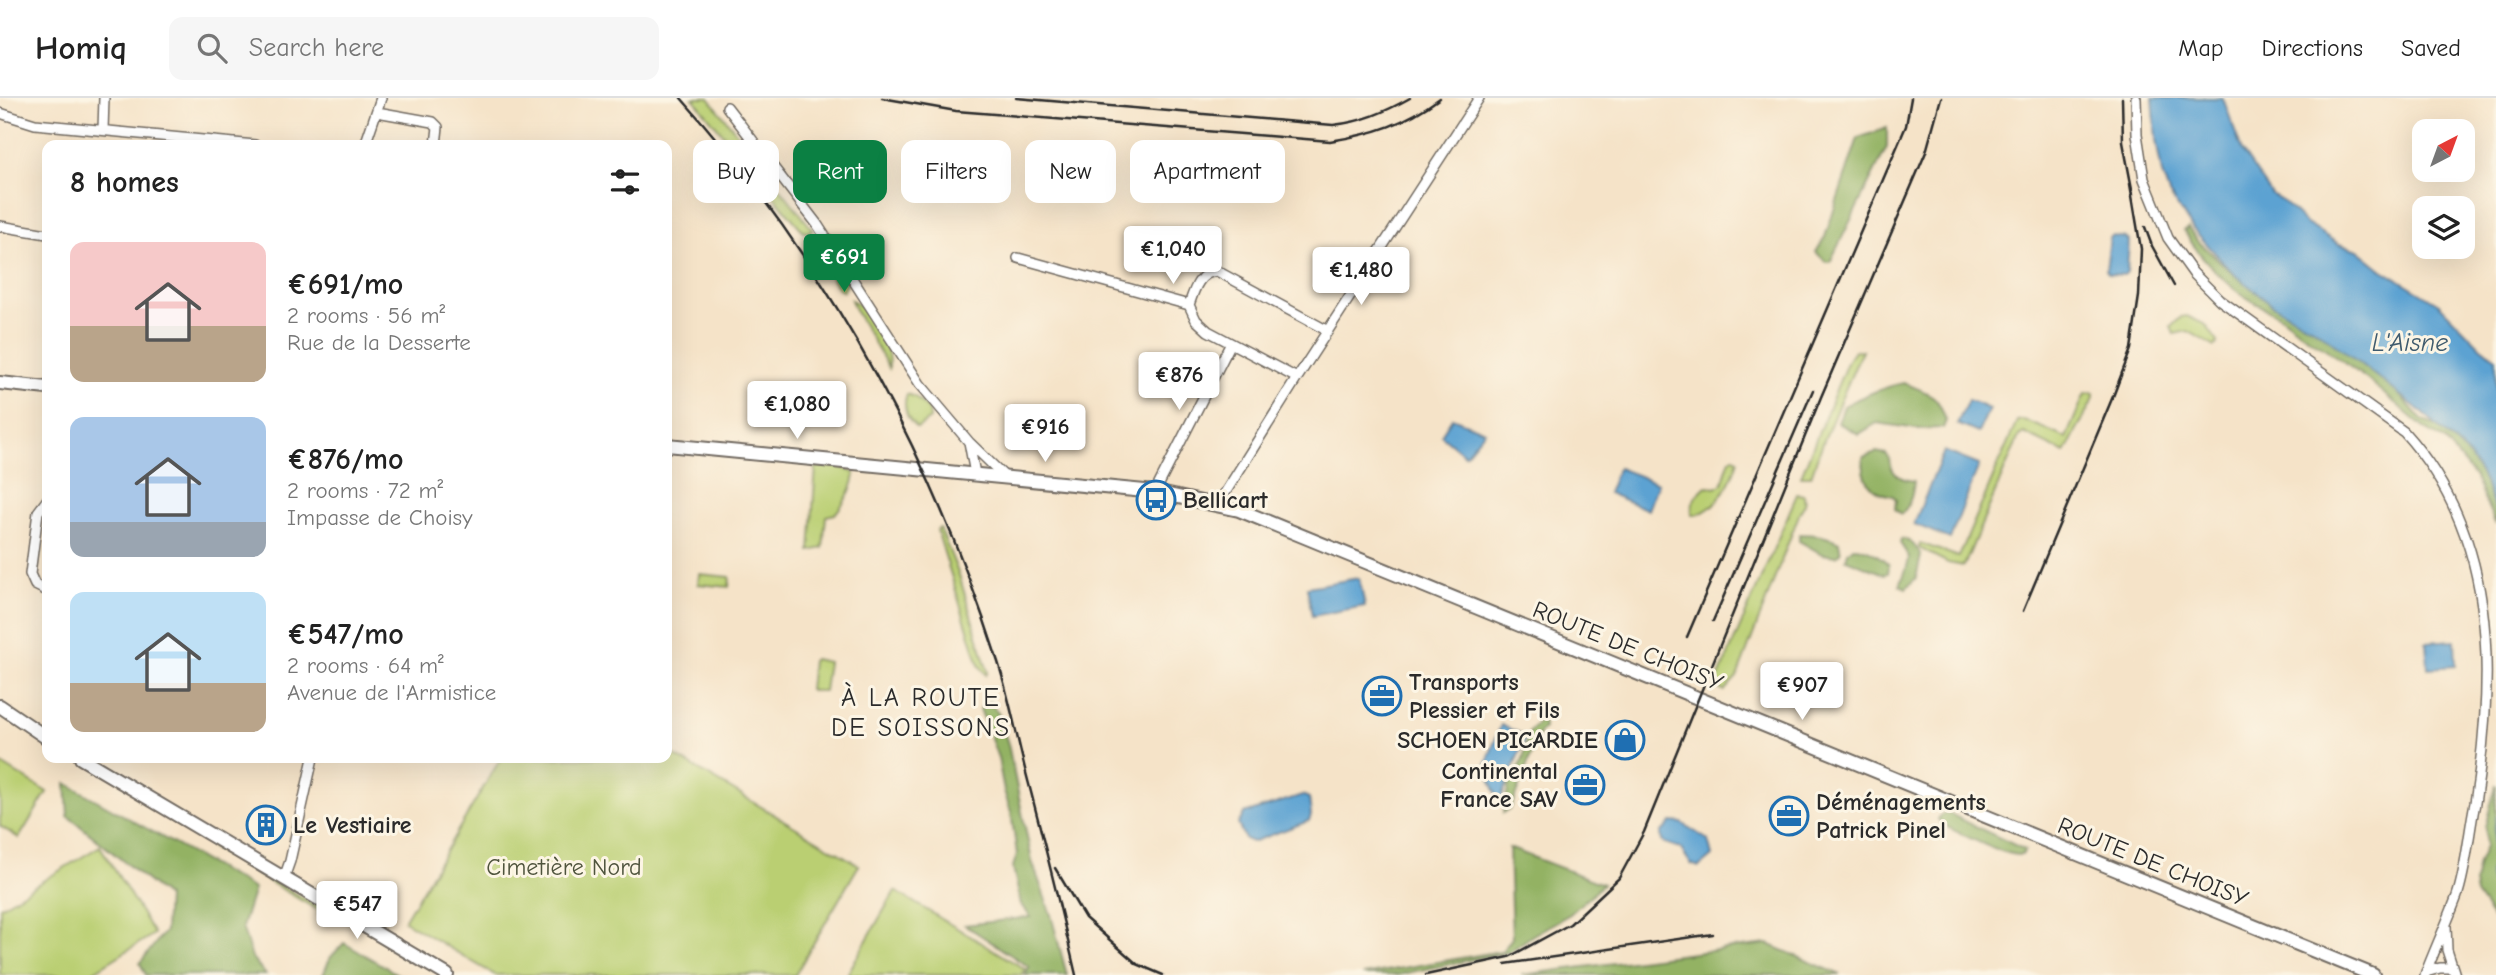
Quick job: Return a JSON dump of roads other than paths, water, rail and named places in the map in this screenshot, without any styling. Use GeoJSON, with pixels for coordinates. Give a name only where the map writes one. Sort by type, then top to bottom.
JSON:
{"type":"FeatureCollection","features":[{"type":"Feature","properties":{"kind":"street"},"geometry":{"type":"LineString","coordinates":[[103,130],[104,98]]}},
{"type":"Feature","properties":{"kind":"street"},"geometry":{"type":"LineString","coordinates":[[367,140],[381,98]]}},
{"type":"Feature","properties":{"kind":"street"},"geometry":{"type":"LineString","coordinates":[[1218,504],[1479,98]]}},
{"type":"Feature","properties":{"kind":"street"},"geometry":{"type":"LineString","coordinates":[[2136,98],[2137,134],[2144,179],[2168,238],[2193,273],[2220,300],[2404,432],[2442,472],[2473,527],[2489,598],[2493,656],[2487,743],[2458,894],[2426,974]]}},
{"type":"Feature","properties":{"kind":"street"},"geometry":{"type":"LineString","coordinates":[[727,107],[817,224],[920,384],[969,442],[1004,477]]}},
{"type":"Feature","properties":{"kind":"street"},"geometry":{"type":"LineString","coordinates":[[377,112],[433,122],[438,127],[437,140]]}},
{"type":"Feature","properties":{"kind":"street"},"geometry":{"type":"LineString","coordinates":[[0,113],[35,124],[204,140]]}},
{"type":"Feature","properties":{"kind":"street"},"geometry":{"type":"LineString","coordinates":[[0,226],[42,233]]}},
{"type":"Feature","properties":{"kind":"street"},"geometry":{"type":"LineString","coordinates":[[1018,258],[1189,305],[1196,320],[1208,331],[1230,345],[1297,378]]}},
{"type":"Feature","properties":{"kind":"street"},"geometry":{"type":"LineString","coordinates":[[1189,305],[1202,277],[1217,271],[1328,331]]}},
{"type":"Feature","properties":{"kind":"street"},"geometry":{"type":"LineString","coordinates":[[1155,492],[1230,345]]}},
{"type":"Feature","properties":{"kind":"street"},"geometry":{"type":"LineString","coordinates":[[0,383],[42,387]]}},
{"type":"Feature","properties":{"kind":"street"},"geometry":{"type":"LineString","coordinates":[[969,442],[975,474]]}},
{"type":"Feature","properties":{"kind":"street","name":"ROUTE DE CHOISY"},"geometry":{"type":"LineString","coordinates":[[672,445],[1155,492],[1218,504],[1252,515],[2373,975]]}},
{"type":"Feature","properties":{"kind":"street"},"geometry":{"type":"LineString","coordinates":[[42,507],[38,512],[30,574],[35,585],[42,588]]}},
{"type":"Feature","properties":{"kind":"street"},"geometry":{"type":"LineString","coordinates":[[0,706],[42,735]]}},
{"type":"Feature","properties":{"kind":"street"},"geometry":{"type":"LineString","coordinates":[[89,763],[447,975]]}},
{"type":"Feature","properties":{"kind":"street"},"geometry":{"type":"LineString","coordinates":[[284,878],[312,763]]}},
{"type":"Feature","properties":{"kind":"street"},"geometry":{"type":"LineString","coordinates":[[2446,921],[2447,950],[2454,971]]}},
{"type":"Feature","properties":{"kind":"street"},"geometry":{"type":"LineString","coordinates":[[2426,974],[2440,968],[2454,971]]}},
{"type":"Feature","properties":{"kind":"water","name":"L'Aisne"},"geometry":{"type":"Polygon","coordinates":[[[2153,98],[2223,98],[2242,151],[2272,195],[2285,203],[2305,223],[2339,244],[2358,250],[2383,270],[2439,304],[2481,347],[2496,358],[2496,513],[2484,481],[2469,456],[2423,413],[2321,333],[2272,304],[2236,276],[2193,229],[2169,194],[2162,174],[2153,98]]]}},
{"type":"Feature","properties":{"kind":"water"},"geometry":{"type":"Polygon","coordinates":[[[2112,236],[2129,241],[2127,272],[2124,275],[2109,274],[2106,270],[2112,236]]]}},
{"type":"Feature","properties":{"kind":"water"},"geometry":{"type":"Polygon","coordinates":[[[1968,400],[1989,409],[1978,433],[1957,424],[1968,400]]]}},
{"type":"Feature","properties":{"kind":"water"},"geometry":{"type":"Polygon","coordinates":[[[1452,418],[1485,431],[1465,455],[1441,435],[1452,418]]]}},
{"type":"Feature","properties":{"kind":"water"},"geometry":{"type":"Polygon","coordinates":[[[1944,451],[1979,465],[1950,539],[1914,524],[1944,451]]]}},
{"type":"Feature","properties":{"kind":"water"},"geometry":{"type":"Polygon","coordinates":[[[1618,468],[1658,483],[1648,510],[1608,493],[1618,468]]]}},
{"type":"Feature","properties":{"kind":"water"},"geometry":{"type":"Polygon","coordinates":[[[1359,578],[1365,606],[1312,616],[1307,587],[1359,578]]]}},
{"type":"Feature","properties":{"kind":"water"},"geometry":{"type":"Polygon","coordinates":[[[2455,640],[2456,666],[2428,668],[2426,642],[2455,640]]]}},
{"type":"Feature","properties":{"kind":"water"},"geometry":{"type":"Polygon","coordinates":[[[1501,725],[1526,736],[1501,798],[1498,798],[1485,767],[1501,725]]]}},
{"type":"Feature","properties":{"kind":"water"},"geometry":{"type":"Polygon","coordinates":[[[1302,795],[1309,798],[1309,821],[1252,842],[1245,839],[1238,824],[1244,814],[1302,795]]]}},
{"type":"Feature","properties":{"kind":"water"},"geometry":{"type":"Polygon","coordinates":[[[2496,816],[2496,908],[2490,875],[2496,816]]]}},
{"type":"Feature","properties":{"kind":"water"},"geometry":{"type":"Polygon","coordinates":[[[1671,822],[1682,823],[1708,840],[1712,856],[1699,867],[1691,864],[1680,848],[1662,842],[1661,833],[1671,822]]]}},
{"type":"Feature","properties":{"kind":"railway"},"geometry":{"type":"LineString","coordinates":[[681,98],[734,160],[827,293],[869,363],[941,509],[971,584],[1002,675],[1076,975]]}},
{"type":"Feature","properties":{"kind":"railway"},"geometry":{"type":"LineString","coordinates":[[882,98],[956,111],[1330,141],[1388,127],[1414,115],[1440,98]]}},
{"type":"Feature","properties":{"kind":"railway"},"geometry":{"type":"LineString","coordinates":[[1016,98],[1333,125],[1373,116],[1410,98]]}},
{"type":"Feature","properties":{"kind":"railway"},"geometry":{"type":"LineString","coordinates":[[1687,637],[1906,126],[1911,98]]}},
{"type":"Feature","properties":{"kind":"railway"},"geometry":{"type":"LineString","coordinates":[[1426,975],[1509,957],[1570,924],[1619,878],[1644,832],[1821,397],[1926,152],[1941,98]]}},
{"type":"Feature","properties":{"kind":"railway"},"geometry":{"type":"LineString","coordinates":[[2122,98],[2123,142],[2133,194]]}},
{"type":"Feature","properties":{"kind":"railway"},"geometry":{"type":"LineString","coordinates":[[2023,611],[2131,349],[2139,296],[2141,249],[2130,184]]}},
{"type":"Feature","properties":{"kind":"railway"},"geometry":{"type":"LineString","coordinates":[[2145,227],[2174,286]]}},
{"type":"Feature","properties":{"kind":"railway"},"geometry":{"type":"LineString","coordinates":[[1713,621],[1813,390]]}},
{"type":"Feature","properties":{"kind":"railway"},"geometry":{"type":"LineString","coordinates":[[1055,868],[1085,918],[1137,964],[1163,975]]}},
{"type":"Feature","properties":{"kind":"railway"},"geometry":{"type":"LineString","coordinates":[[1505,964],[1713,934]]}},
{"type":"Feature","properties":{"kind":"place","name":"Bellicart"},"geometry":{"type":"Point","coordinates":[1156,500]}},
{"type":"Feature","properties":{"kind":"place","name":"Transports Plessier et Fils"},"geometry":{"type":"Point","coordinates":[1382,696]}},
{"type":"Feature","properties":{"kind":"place","name":"SCHOEN PICARDIE"},"geometry":{"type":"Point","coordinates":[1625,740]}},
{"type":"Feature","properties":{"kind":"place","name":"Continental France SAV"},"geometry":{"type":"Point","coordinates":[1585,785]}},
{"type":"Feature","properties":{"kind":"place","name":"Déménagements Patrick Pinel"},"geometry":{"type":"Point","coordinates":[1789,816]}},
{"type":"Feature","properties":{"kind":"place","name":"Le Vestiaire"},"geometry":{"type":"Point","coordinates":[266,825]}},
{"type":"Feature","properties":{"kind":"district","name":"À LA ROUTE DE SOISSONS"},"geometry":{"type":"Point","coordinates":[921,712]}},
{"type":"Feature","properties":{"kind":"park label","name":"Cimetière Nord"},"geometry":{"type":"Point","coordinates":[564,867]}}]}
